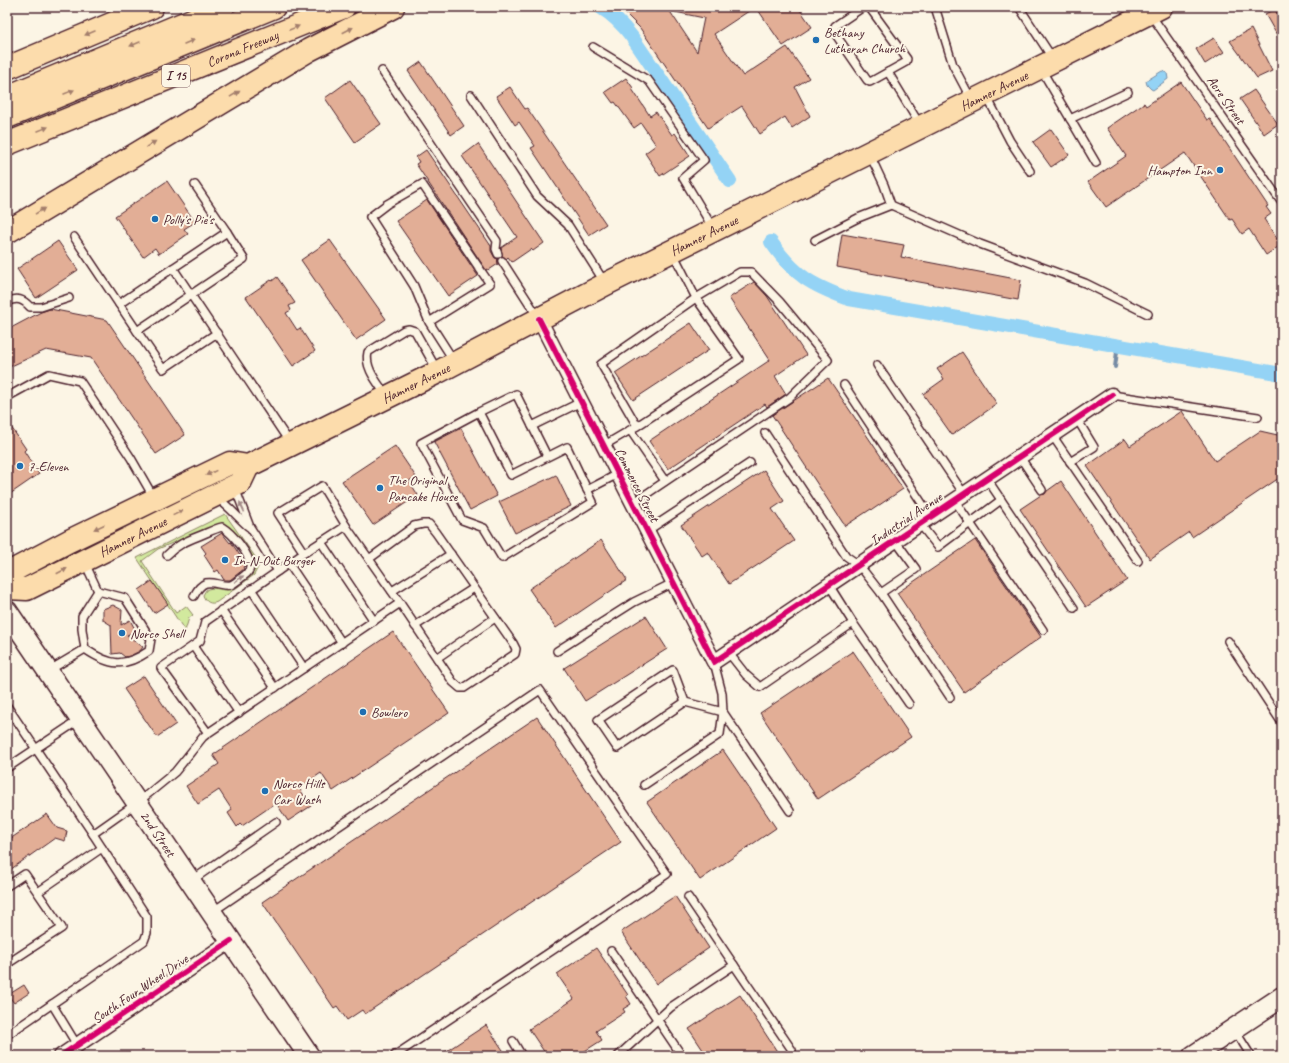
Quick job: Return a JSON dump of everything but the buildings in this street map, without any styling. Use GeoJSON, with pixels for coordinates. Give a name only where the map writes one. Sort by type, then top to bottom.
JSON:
{"type":"FeatureCollection","features":[{"type":"Feature","properties":{"kind":"main road"},"geometry":{"type":"LineString","coordinates":[[7,68],[152,7]]}},
{"type":"Feature","properties":{"kind":"main road"},"geometry":{"type":"LineString","coordinates":[[7,97],[222,7]]}},
{"type":"Feature","properties":{"kind":"main road"},"geometry":{"type":"LineString","coordinates":[[7,117],[274,7]]}},
{"type":"Feature","properties":{"kind":"main road","name":"Corona Freeway"},"geometry":{"type":"LineString","coordinates":[[7,144],[344,7]]}},
{"type":"Feature","properties":{"kind":"main road"},"geometry":{"type":"LineString","coordinates":[[7,232],[309,50],[393,7]]}},
{"type":"Feature","properties":{"kind":"main road","name":"Hamner Avenue"},"geometry":{"type":"LineString","coordinates":[[7,575],[17,568],[230,463],[248,466],[291,445],[447,368],[606,284],[1155,10]]}},
{"type":"Feature","properties":{"kind":"main road","name":"Hamner Avenue"},"geometry":{"type":"LineString","coordinates":[[7,588],[27,589],[240,483],[248,466]]}},
{"type":"Feature","properties":{"kind":"main road","name":"2nd Street"},"geometry":{"type":"LineString","coordinates":[[7,611],[309,1056]]}},
{"type":"Feature","properties":{"kind":"main road"},"geometry":{"type":"LineString","coordinates":[[1192,1056],[1282,997]]}},
{"type":"Feature","properties":{"kind":"street","name":"Commerce Street"},"geometry":{"type":"LineString","coordinates":[[539,319],[714,662]]}},
{"type":"Feature","properties":{"kind":"street","name":"Industrial Avenue"},"geometry":{"type":"LineString","coordinates":[[714,662],[1112,395]]}},
{"type":"Feature","properties":{"kind":"street","name":"South Four Wheel Drive"},"geometry":{"type":"LineString","coordinates":[[61,1056],[231,941]]}},
{"type":"Feature","properties":{"kind":"lane"},"geometry":{"type":"LineString","coordinates":[[863,7],[835,26],[834,32],[867,80],[870,82],[906,62],[907,59],[869,7],[867,7]]}},
{"type":"Feature","properties":{"kind":"lane"},"geometry":{"type":"LineString","coordinates":[[934,7],[953,65],[979,98],[1030,171]]}},
{"type":"Feature","properties":{"kind":"lane"},"geometry":{"type":"LineString","coordinates":[[1019,7],[1047,64],[1070,119],[1096,163]]}},
{"type":"Feature","properties":{"kind":"lane","name":"Acre Street"},"geometry":{"type":"LineString","coordinates":[[1155,10],[1282,203]]}},
{"type":"Feature","properties":{"kind":"lane"},"geometry":{"type":"LineString","coordinates":[[594,47],[649,81],[704,160],[683,178],[714,230]]}},
{"type":"Feature","properties":{"kind":"lane"},"geometry":{"type":"LineString","coordinates":[[382,71],[497,241],[496,249],[498,254]]}},
{"type":"Feature","properties":{"kind":"lane"},"geometry":{"type":"LineString","coordinates":[[888,72],[922,127]]}},
{"type":"Feature","properties":{"kind":"lane"},"geometry":{"type":"LineString","coordinates":[[1070,119],[1128,92]]}},
{"type":"Feature","properties":{"kind":"lane"},"geometry":{"type":"LineString","coordinates":[[471,95],[537,196],[568,225],[606,284]]}},
{"type":"Feature","properties":{"kind":"lane"},"geometry":{"type":"LineString","coordinates":[[869,153],[884,184],[891,205]]}},
{"type":"Feature","properties":{"kind":"lane"},"geometry":{"type":"LineString","coordinates":[[429,322],[490,284],[422,184],[387,204],[370,217],[414,286],[447,368]]}},
{"type":"Feature","properties":{"kind":"lane"},"geometry":{"type":"LineString","coordinates":[[137,331],[244,259],[195,185]]}},
{"type":"Feature","properties":{"kind":"lane"},"geometry":{"type":"LineString","coordinates":[[814,240],[858,218],[891,205],[980,244],[1085,283],[1148,314]]}},
{"type":"Feature","properties":{"kind":"lane"},"geometry":{"type":"LineString","coordinates":[[119,304],[226,232]]}},
{"type":"Feature","properties":{"kind":"lane"},"geometry":{"type":"LineString","coordinates":[[74,237],[163,369],[217,333]]}},
{"type":"Feature","properties":{"kind":"lane"},"geometry":{"type":"LineString","coordinates":[[604,446],[739,359],[696,298],[672,251]]}},
{"type":"Feature","properties":{"kind":"lane"},"geometry":{"type":"LineString","coordinates":[[502,261],[539,319]]}},
{"type":"Feature","properties":{"kind":"lane"},"geometry":{"type":"LineString","coordinates":[[173,268],[291,445]]}},
{"type":"Feature","properties":{"kind":"lane"},"geometry":{"type":"LineString","coordinates":[[632,503],[665,481],[789,398],[828,360],[780,302],[751,272],[740,272],[696,298],[601,364],[634,428],[665,481]]}},
{"type":"Feature","properties":{"kind":"lane"},"geometry":{"type":"LineString","coordinates":[[7,302],[14,298],[24,300],[30,306],[41,307],[69,298]]}},
{"type":"Feature","properties":{"kind":"lane"},"geometry":{"type":"LineString","coordinates":[[387,397],[369,369],[366,357],[368,352],[404,330],[415,332],[447,368]]}},
{"type":"Feature","properties":{"kind":"lane"},"geometry":{"type":"LineString","coordinates":[[877,365],[960,498],[969,523],[1043,630]]}},
{"type":"Feature","properties":{"kind":"lane"},"geometry":{"type":"LineString","coordinates":[[7,397],[49,374],[80,381],[131,458],[155,500]]}},
{"type":"Feature","properties":{"kind":"lane"},"geometry":{"type":"LineString","coordinates":[[844,385],[926,520],[938,547],[1002,500]]}},
{"type":"Feature","properties":{"kind":"lane"},"geometry":{"type":"LineString","coordinates":[[479,412],[511,475],[567,447],[593,502],[502,558],[484,528],[462,520],[421,443],[479,412],[516,394],[547,456]]}},
{"type":"Feature","properties":{"kind":"lane"},"geometry":{"type":"LineString","coordinates":[[1112,395],[1258,417]]}},
{"type":"Feature","properties":{"kind":"lane"},"geometry":{"type":"LineString","coordinates":[[532,426],[581,402]]}},
{"type":"Feature","properties":{"kind":"lane"},"geometry":{"type":"LineString","coordinates":[[1070,462],[1094,447],[1077,419]]}},
{"type":"Feature","properties":{"kind":"lane"},"geometry":{"type":"LineString","coordinates":[[765,433],[846,556],[859,565],[881,592],[950,697]]}},
{"type":"Feature","properties":{"kind":"lane"},"geometry":{"type":"LineString","coordinates":[[1052,435],[1138,561]]}},
{"type":"Feature","properties":{"kind":"lane"},"geometry":{"type":"LineString","coordinates":[[1020,457],[1042,490]]}},
{"type":"Feature","properties":{"kind":"lane"},"geometry":{"type":"LineString","coordinates":[[647,531],[750,463]]}},
{"type":"Feature","properties":{"kind":"lane"},"geometry":{"type":"LineString","coordinates":[[587,490],[618,474]]}},
{"type":"Feature","properties":{"kind":"lane"},"geometry":{"type":"LineString","coordinates":[[987,479],[1074,608]]}},
{"type":"Feature","properties":{"kind":"lane"},"geometry":{"type":"LineString","coordinates":[[234,486],[250,527],[278,571]]}},
{"type":"Feature","properties":{"kind":"lane"},"geometry":{"type":"LineString","coordinates":[[304,553],[278,513],[322,486],[346,526],[453,682],[460,688],[464,688],[515,654],[516,649],[496,618],[436,533],[428,524],[414,526],[369,559]]}},
{"type":"Feature","properties":{"kind":"lane"},"geometry":{"type":"LineString","coordinates":[[214,495],[226,504],[238,518],[250,527]]}},
{"type":"Feature","properties":{"kind":"lane"},"geometry":{"type":"LineString","coordinates":[[208,733],[161,668],[200,641],[205,622],[251,589],[346,526]]}},
{"type":"Feature","properties":{"kind":"lane"},"geometry":{"type":"LineString","coordinates":[[167,555],[178,545],[187,540],[222,527],[228,531],[240,546],[249,560],[250,567],[247,573],[231,585],[223,585],[214,582],[206,583],[199,587],[194,596]]}},
{"type":"Feature","properties":{"kind":"lane"},"geometry":{"type":"LineString","coordinates":[[881,592],[916,570],[896,540]]}},
{"type":"Feature","properties":{"kind":"lane"},"geometry":{"type":"LineString","coordinates":[[321,542],[374,621]]}},
{"type":"Feature","properties":{"kind":"lane"},"geometry":{"type":"LineString","coordinates":[[392,591],[451,554]]}},
{"type":"Feature","properties":{"kind":"lane"},"geometry":{"type":"LineString","coordinates":[[83,560],[98,590],[125,598],[151,638],[149,651],[138,659],[119,664],[99,658],[85,648],[82,630],[82,616],[98,590]]}},
{"type":"Feature","properties":{"kind":"lane"},"geometry":{"type":"LineString","coordinates":[[289,564],[342,642]]}},
{"type":"Feature","properties":{"kind":"lane"},"geometry":{"type":"LineString","coordinates":[[557,651],[634,602],[673,583]]}},
{"type":"Feature","properties":{"kind":"lane"},"geometry":{"type":"LineString","coordinates":[[829,585],[853,623],[909,704]]}},
{"type":"Feature","properties":{"kind":"lane"},"geometry":{"type":"LineString","coordinates":[[415,626],[474,588]]}},
{"type":"Feature","properties":{"kind":"lane"},"geometry":{"type":"LineString","coordinates":[[251,589],[304,668]]}},
{"type":"Feature","properties":{"kind":"lane"},"geometry":{"type":"LineString","coordinates":[[93,834],[137,803],[174,772],[208,733],[400,603]]}},
{"type":"Feature","properties":{"kind":"lane"},"geometry":{"type":"LineString","coordinates":[[221,610],[275,688]]}},
{"type":"Feature","properties":{"kind":"lane"},"geometry":{"type":"LineString","coordinates":[[437,658],[496,618]]}},
{"type":"Feature","properties":{"kind":"lane"},"geometry":{"type":"LineString","coordinates":[[728,652],[746,675],[760,687],[853,623]]}},
{"type":"Feature","properties":{"kind":"lane"},"geometry":{"type":"LineString","coordinates":[[1228,641],[1282,723]]}},
{"type":"Feature","properties":{"kind":"lane"},"geometry":{"type":"LineString","coordinates":[[193,646],[238,713]]}},
{"type":"Feature","properties":{"kind":"lane"},"geometry":{"type":"LineString","coordinates":[[48,672],[85,648]]}},
{"type":"Feature","properties":{"kind":"lane"},"geometry":{"type":"LineString","coordinates":[[644,785],[720,734],[723,712],[722,693],[714,662]]}},
{"type":"Feature","properties":{"kind":"lane"},"geometry":{"type":"LineString","coordinates":[[685,702],[673,670],[598,720],[618,748],[685,702],[723,712],[790,811]]}},
{"type":"Feature","properties":{"kind":"lane"},"geometry":{"type":"LineString","coordinates":[[212,912],[540,690],[667,874],[394,1056]]}},
{"type":"Feature","properties":{"kind":"lane"},"geometry":{"type":"LineString","coordinates":[[7,706],[93,834],[147,918],[147,933],[144,942],[7,1035]]}},
{"type":"Feature","properties":{"kind":"lane"},"geometry":{"type":"LineString","coordinates":[[7,768],[80,719]]}},
{"type":"Feature","properties":{"kind":"lane"},"geometry":{"type":"LineString","coordinates":[[191,881],[276,822]]}},
{"type":"Feature","properties":{"kind":"lane"},"geometry":{"type":"LineString","coordinates":[[38,892],[102,848]]}},
{"type":"Feature","properties":{"kind":"lane"},"geometry":{"type":"LineString","coordinates":[[7,886],[25,874],[62,928],[7,964]]}},
{"type":"Feature","properties":{"kind":"lane"},"geometry":{"type":"LineString","coordinates":[[688,897],[792,1050]]}},
{"type":"Feature","properties":{"kind":"lane"},"geometry":{"type":"LineString","coordinates":[[611,951],[682,1056]]}},
{"type":"Feature","properties":{"kind":"lane"},"geometry":{"type":"LineString","coordinates":[[618,1056],[671,1007],[734,966]]}},
{"type":"Feature","properties":{"kind":"lane"},"geometry":{"type":"LineString","coordinates":[[52,1004],[78,1045]]}},
{"type":"Feature","properties":{"kind":"lane"},"geometry":{"type":"LineString","coordinates":[[1234,1029],[1251,1056]]}},
{"type":"Feature","properties":{"kind":"lane"},"geometry":{"type":"LineString","coordinates":[[512,1041],[522,1056]]}},
{"type":"Feature","properties":{"kind":"lane"},"geometry":{"type":"LineString","coordinates":[[7,1051],[10,1056]]}},
{"type":"Feature","properties":{"kind":"green space"},"geometry":{"type":"Polygon","coordinates":[[[225,514],[258,561],[259,565],[254,575],[217,602],[210,603],[205,599],[203,595],[206,590],[211,588],[230,589],[249,576],[252,573],[253,568],[245,549],[229,527],[225,525],[215,525],[158,549],[142,561],[176,613],[186,606],[193,615],[189,618],[185,631],[137,558],[225,514]]]}},
{"type":"Feature","properties":{"kind":"water"},"geometry":{"type":"Polygon","coordinates":[[[1162,71],[1167,73],[1168,79],[1153,90],[1151,89],[1147,85],[1146,81],[1162,71]]]}},
{"type":"Feature","properties":{"kind":"waterway"},"geometry":{"type":"LineString","coordinates":[[600,7],[618,20],[632,37],[730,181]]}},
{"type":"Feature","properties":{"kind":"waterway"},"geometry":{"type":"LineString","coordinates":[[771,242],[788,263],[805,278],[824,289],[849,299],[1282,374]]}},
{"type":"Feature","properties":{"kind":"waterway"},"geometry":{"type":"LineString","coordinates":[[1115,367],[1118,344]]}},
{"type":"Feature","properties":{"kind":"cycle path"},"geometry":{"type":"LineString","coordinates":[[539,319],[714,662],[1112,395]]}},
{"type":"Feature","properties":{"kind":"cycle path"},"geometry":{"type":"LineString","coordinates":[[61,1056],[231,941]]}},
{"type":"Feature","properties":{"kind":"place","name":"Bethany Lutheran Church"},"geometry":{"type":"Point","coordinates":[816,40]}},
{"type":"Feature","properties":{"kind":"place","name":"Hampton Inn"},"geometry":{"type":"Point","coordinates":[1220,170]}},
{"type":"Feature","properties":{"kind":"place","name":"Polly's Pie's"},"geometry":{"type":"Point","coordinates":[155,219]}},
{"type":"Feature","properties":{"kind":"place","name":"7-Eleven"},"geometry":{"type":"Point","coordinates":[20,466]}},
{"type":"Feature","properties":{"kind":"place","name":"The Original Pancake House"},"geometry":{"type":"Point","coordinates":[380,488]}},
{"type":"Feature","properties":{"kind":"place","name":"In-N-Out Burger"},"geometry":{"type":"Point","coordinates":[225,560]}},
{"type":"Feature","properties":{"kind":"place","name":"Norco Shell"},"geometry":{"type":"Point","coordinates":[122,633]}},
{"type":"Feature","properties":{"kind":"place","name":"Bowlero"},"geometry":{"type":"Point","coordinates":[363,712]}},
{"type":"Feature","properties":{"kind":"place","name":"Norco Hills Car Wash"},"geometry":{"type":"Point","coordinates":[265,791]}}]}
